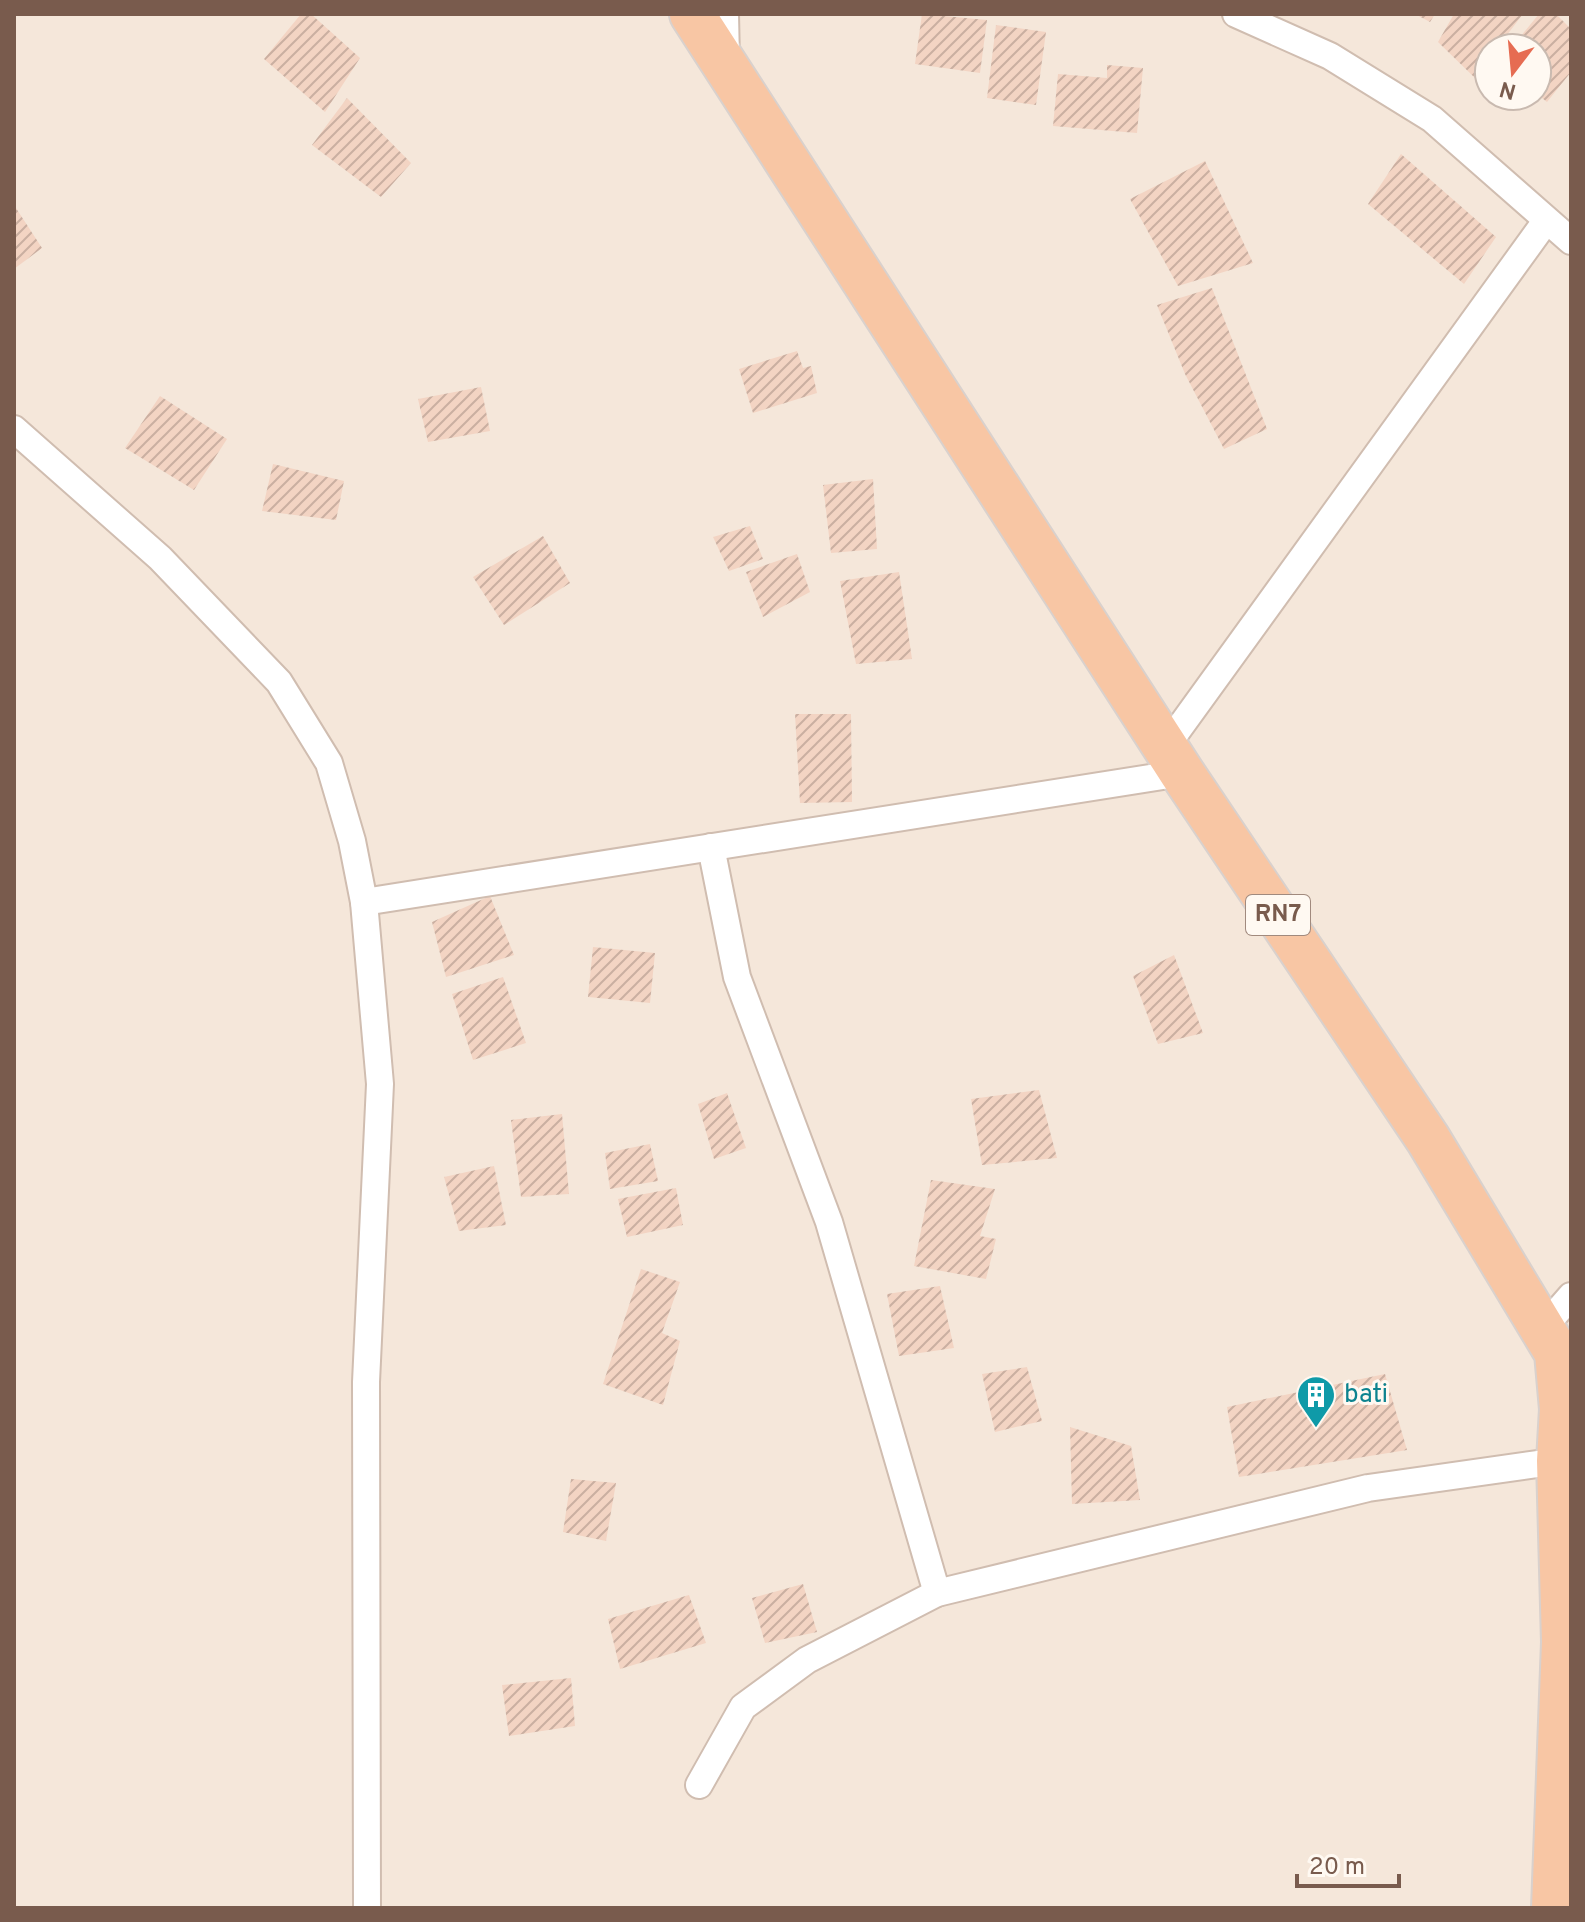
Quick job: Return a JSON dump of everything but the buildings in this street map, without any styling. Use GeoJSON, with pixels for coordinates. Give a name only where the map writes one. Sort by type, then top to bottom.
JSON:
{"type":"FeatureCollection","features":[{"type":"Feature","properties":{"kind":"highway","name":"RN7"},"geometry":{"type":"LineString","coordinates":[[692,14],[1068,598],[1560,1338],[1562,1409],[1559,1461],[1564,1642],[1554,1908]]}},
{"type":"Feature","properties":{"kind":"street"},"geometry":{"type":"LineString","coordinates":[[725,14],[726,64]]}},
{"type":"Feature","properties":{"kind":"street"},"geometry":{"type":"LineString","coordinates":[[1236,14],[1330,56],[1432,119],[1571,241]]}},
{"type":"Feature","properties":{"kind":"street"},"geometry":{"type":"LineString","coordinates":[[364,902],[711,847],[1175,759],[1546,221]]}},
{"type":"Feature","properties":{"kind":"street"},"geometry":{"type":"LineString","coordinates":[[14,429],[160,558],[279,682],[329,763],[352,841],[364,902],[380,1084],[366,1382],[367,1908]]}},
{"type":"Feature","properties":{"kind":"street"},"geometry":{"type":"LineString","coordinates":[[711,847],[737,977],[829,1222],[937,1593]]}},
{"type":"Feature","properties":{"kind":"street"},"geometry":{"type":"LineString","coordinates":[[699,1785],[743,1707],[807,1660],[937,1593],[1368,1488],[1559,1461]]}},
{"type":"Feature","properties":{"kind":"shaded area"},"geometry":{"type":"Polygon","coordinates":[[[14,14],[1571,14],[1571,1908],[14,1908],[14,14]]]}},
{"type":"Feature","properties":{"kind":"place","name":"bati"},"geometry":{"type":"Point","coordinates":[1316,1429]}}]}
